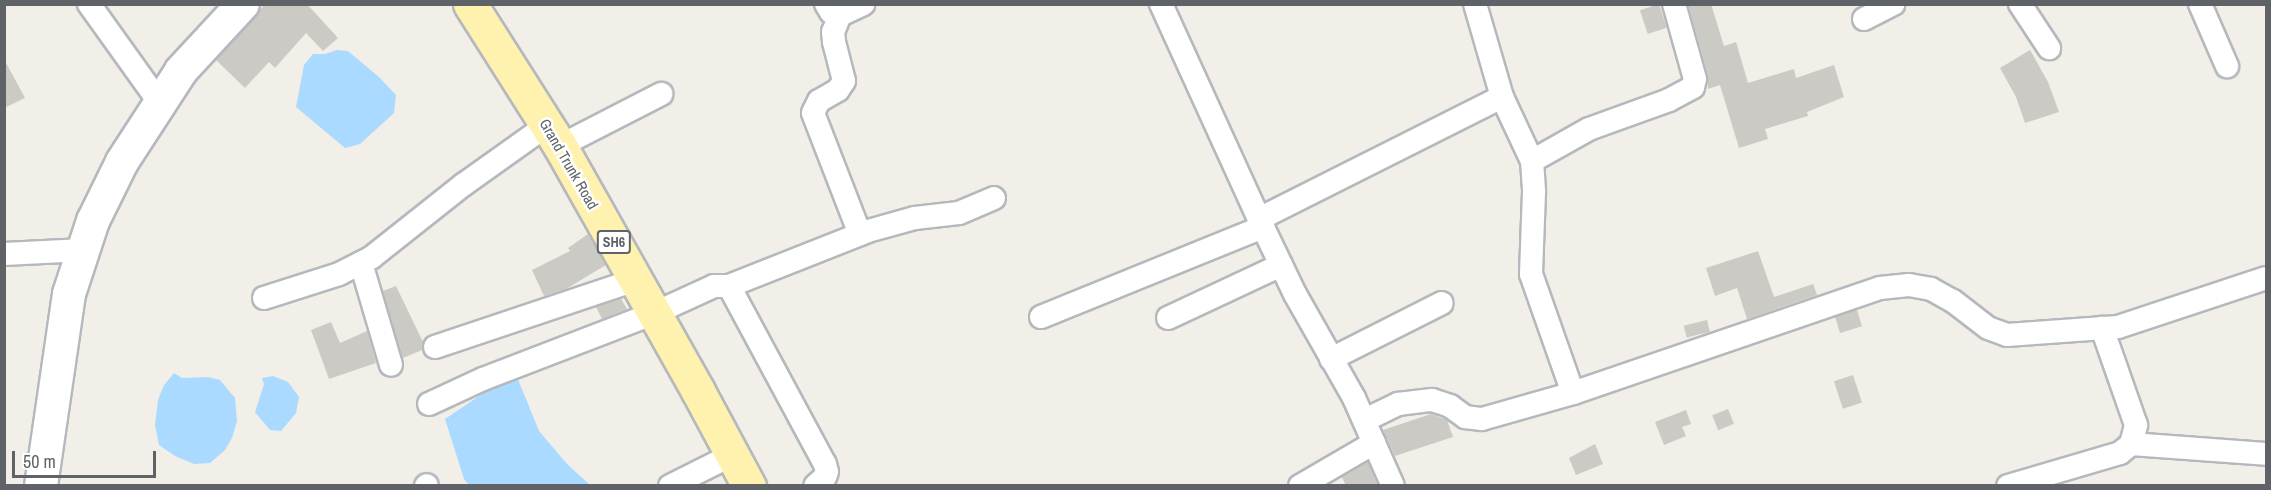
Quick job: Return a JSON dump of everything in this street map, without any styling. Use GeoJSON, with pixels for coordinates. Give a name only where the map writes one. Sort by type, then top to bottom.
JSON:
{"type":"FeatureCollection","features":[{"type":"Feature","properties":{"kind":"main road"},"geometry":{"type":"LineString","coordinates":[[41,486],[69,294],[93,221],[122,162],[181,71],[243,4]]}},
{"type":"Feature","properties":{"kind":"main road","name":"Grand Trunk Road"},"geometry":{"type":"LineString","coordinates":[[470,4],[553,135],[655,313],[749,486]]}},
{"type":"Feature","properties":{"kind":"street"},"geometry":{"type":"LineString","coordinates":[[89,4],[160,103]]}},
{"type":"Feature","properties":{"kind":"street"},"geometry":{"type":"LineString","coordinates":[[860,234],[813,113],[819,101],[838,90],[844,81],[834,42],[833,10],[864,4]]}},
{"type":"Feature","properties":{"kind":"street"},"geometry":{"type":"LineString","coordinates":[[1161,4],[1281,265],[1365,420],[1393,486]]}},
{"type":"Feature","properties":{"kind":"street"},"geometry":{"type":"LineString","coordinates":[[1475,4],[1502,97],[1532,161],[1534,192],[1531,274],[1573,393]]}},
{"type":"Feature","properties":{"kind":"street"},"geometry":{"type":"LineString","coordinates":[[1532,161],[1589,129],[1670,100],[1687,93],[1693,87],[1695,79],[1674,4]]}},
{"type":"Feature","properties":{"kind":"street"},"geometry":{"type":"LineString","coordinates":[[1864,19],[1893,4]]}},
{"type":"Feature","properties":{"kind":"street"},"geometry":{"type":"LineString","coordinates":[[2020,4],[2049,48]]}},
{"type":"Feature","properties":{"kind":"street"},"geometry":{"type":"LineString","coordinates":[[2200,4],[2227,66]]}},
{"type":"Feature","properties":{"kind":"street"},"geometry":{"type":"LineString","coordinates":[[264,298],[339,274],[361,263],[396,239],[504,153],[661,94]]}},
{"type":"Feature","properties":{"kind":"street"},"geometry":{"type":"LineString","coordinates":[[1041,317],[1261,223],[1502,97]]}},
{"type":"Feature","properties":{"kind":"street"},"geometry":{"type":"LineString","coordinates":[[429,404],[521,363],[655,313],[714,286],[729,286],[860,234],[915,218],[959,213],[994,198]]}},
{"type":"Feature","properties":{"kind":"street"},"geometry":{"type":"LineString","coordinates":[[4,254],[84,250]]}},
{"type":"Feature","properties":{"kind":"street"},"geometry":{"type":"LineString","coordinates":[[361,263],[392,365]]}},
{"type":"Feature","properties":{"kind":"street"},"geometry":{"type":"LineString","coordinates":[[1168,318],[1281,265]]}},
{"type":"Feature","properties":{"kind":"street"},"geometry":{"type":"LineString","coordinates":[[1365,420],[1398,404],[1432,400],[1450,406],[1465,417],[1482,419],[1573,393],[1880,288],[1909,285],[1931,289],[1953,301],[1988,328],[2007,334],[2118,327],[2266,278]]}},
{"type":"Feature","properties":{"kind":"street"},"geometry":{"type":"LineString","coordinates":[[435,347],[635,280]]}},
{"type":"Feature","properties":{"kind":"street"},"geometry":{"type":"LineString","coordinates":[[729,286],[825,465],[827,472],[825,477],[814,486]]}},
{"type":"Feature","properties":{"kind":"street"},"geometry":{"type":"LineString","coordinates":[[1331,359],[1442,303]]}},
{"type":"Feature","properties":{"kind":"street"},"geometry":{"type":"LineString","coordinates":[[2008,486],[2120,453],[2131,444],[2136,425],[2102,328]]}},
{"type":"Feature","properties":{"kind":"street"},"geometry":{"type":"LineString","coordinates":[[1300,486],[1374,443]]}},
{"type":"Feature","properties":{"kind":"street"},"geometry":{"type":"LineString","coordinates":[[2131,444],[2266,454]]}},
{"type":"Feature","properties":{"kind":"street"},"geometry":{"type":"LineString","coordinates":[[670,486],[732,455]]}},
{"type":"Feature","properties":{"kind":"water"},"geometry":{"type":"Polygon","coordinates":[[[337,50],[348,51],[396,95],[394,113],[360,144],[345,148],[296,107],[304,65],[313,54],[325,54],[337,50]]]}},
{"type":"Feature","properties":{"kind":"water"},"geometry":{"type":"Polygon","coordinates":[[[515,372],[539,431],[567,464],[590,485],[469,485],[464,479],[445,419],[515,372]]]}},
{"type":"Feature","properties":{"kind":"water"},"geometry":{"type":"Polygon","coordinates":[[[174,373],[182,378],[208,377],[220,380],[235,398],[237,421],[232,438],[225,450],[210,463],[194,464],[175,456],[159,445],[155,425],[158,400],[164,385],[174,373]]]}},
{"type":"Feature","properties":{"kind":"water"},"geometry":{"type":"Polygon","coordinates":[[[273,376],[288,382],[299,397],[296,413],[281,431],[270,430],[255,412],[264,384],[262,378],[273,376]]]}},
{"type":"Feature","properties":{"kind":"building"},"geometry":{"type":"Polygon","coordinates":[[[265,4],[307,4],[338,38],[323,51],[306,33],[275,68],[269,62],[245,88],[216,60],[265,4]]]}},
{"type":"Feature","properties":{"kind":"building"},"geometry":{"type":"Polygon","coordinates":[[[1659,4],[1667,28],[1648,34],[1640,10],[1659,4]]]}},
{"type":"Feature","properties":{"kind":"building"},"geometry":{"type":"Polygon","coordinates":[[[1688,4],[1711,4],[1724,46],[1736,42],[1748,83],[1794,69],[1796,78],[1834,65],[1844,97],[1807,112],[1808,116],[1765,129],[1768,139],[1739,148],[1720,85],[1708,89],[1708,75],[1688,4]]]}},
{"type":"Feature","properties":{"kind":"building"},"geometry":{"type":"Polygon","coordinates":[[[2030,50],[2048,82],[2059,112],[2025,123],[2016,97],[2000,68],[2030,50]]]}},
{"type":"Feature","properties":{"kind":"building"},"geometry":{"type":"Polygon","coordinates":[[[4,59],[25,98],[4,108],[4,59]]]}},
{"type":"Feature","properties":{"kind":"building"},"geometry":{"type":"Polygon","coordinates":[[[588,234],[606,265],[566,289],[544,296],[532,270],[570,251],[568,248],[588,234]]]}},
{"type":"Feature","properties":{"kind":"building"},"geometry":{"type":"Polygon","coordinates":[[[1758,251],[1774,297],[1813,284],[1817,295],[1747,319],[1737,288],[1715,296],[1706,268],[1758,251]]]}},
{"type":"Feature","properties":{"kind":"building"},"geometry":{"type":"Polygon","coordinates":[[[396,286],[423,342],[422,350],[403,358],[383,291],[396,286]]]}},
{"type":"Feature","properties":{"kind":"building"},"geometry":{"type":"Polygon","coordinates":[[[621,299],[627,309],[602,319],[596,307],[621,299]]]}},
{"type":"Feature","properties":{"kind":"building"},"geometry":{"type":"Polygon","coordinates":[[[1857,310],[1862,326],[1840,333],[1835,317],[1857,310]]]}},
{"type":"Feature","properties":{"kind":"building"},"geometry":{"type":"Polygon","coordinates":[[[1707,320],[1710,332],[1687,337],[1684,326],[1707,320]]]}},
{"type":"Feature","properties":{"kind":"building"},"geometry":{"type":"Polygon","coordinates":[[[331,322],[340,343],[367,331],[376,363],[329,379],[311,330],[331,322]]]}},
{"type":"Feature","properties":{"kind":"building"},"geometry":{"type":"Polygon","coordinates":[[[1853,375],[1862,403],[1843,409],[1834,381],[1853,375]]]}},
{"type":"Feature","properties":{"kind":"building"},"geometry":{"type":"Polygon","coordinates":[[[1728,409],[1734,424],[1718,430],[1712,415],[1728,409]]]}},
{"type":"Feature","properties":{"kind":"building"},"geometry":{"type":"Polygon","coordinates":[[[1686,410],[1691,424],[1682,427],[1686,436],[1664,445],[1655,422],[1686,410]]]}},
{"type":"Feature","properties":{"kind":"building"},"geometry":{"type":"Polygon","coordinates":[[[1431,414],[1447,420],[1453,437],[1395,456],[1383,430],[1431,414]]]}},
{"type":"Feature","properties":{"kind":"building"},"geometry":{"type":"Polygon","coordinates":[[[1595,444],[1603,464],[1576,475],[1569,458],[1595,444]]]}},
{"type":"Feature","properties":{"kind":"building"},"geometry":{"type":"Polygon","coordinates":[[[1368,462],[1378,486],[1346,486],[1342,477],[1368,462]]]}}]}
